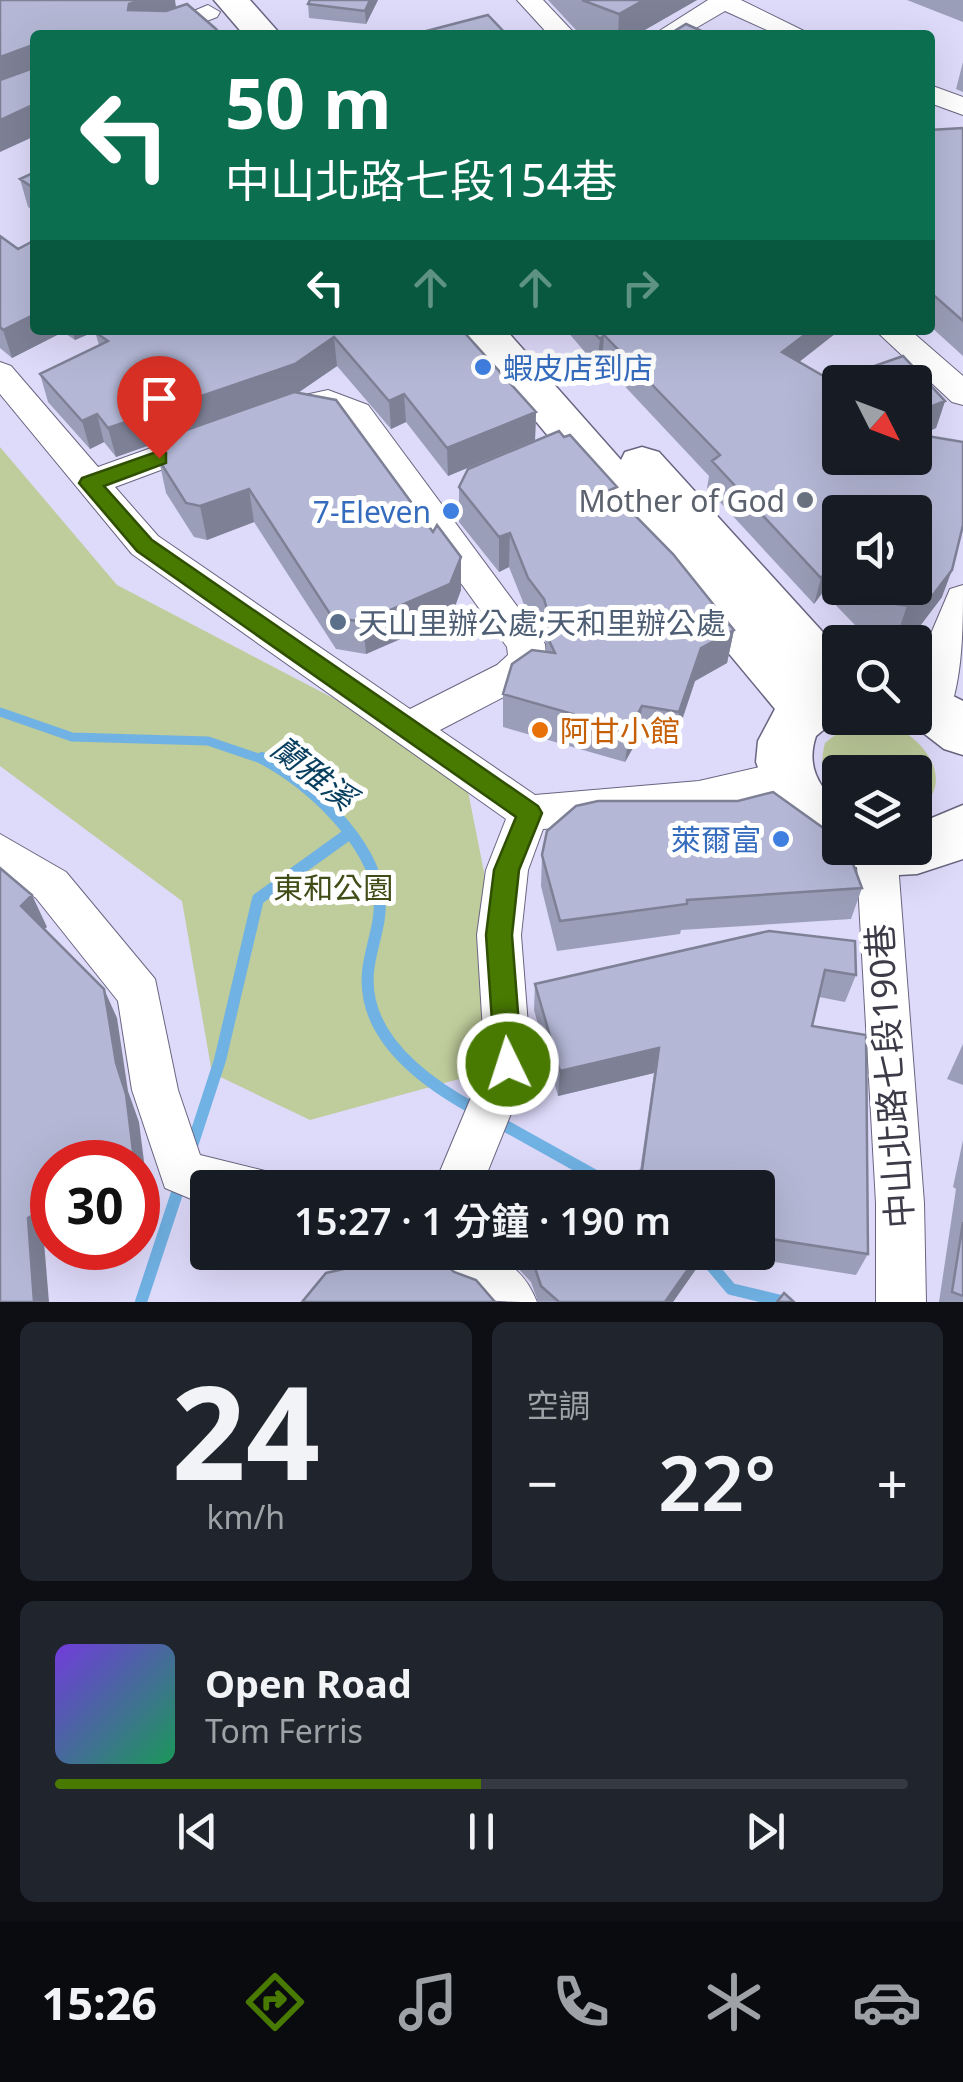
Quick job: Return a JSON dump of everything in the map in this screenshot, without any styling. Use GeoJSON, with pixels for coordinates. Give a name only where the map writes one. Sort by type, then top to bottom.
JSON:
{"type":"FeatureCollection","features":[{"type":"Feature","properties":{"kind":"main road"},"geometry":{"type":"LineString","coordinates":[[216,12],[253,30]]}},
{"type":"Feature","properties":{"kind":"main road"},"geometry":{"type":"LineString","coordinates":[[485,335],[558,448],[822,690]]}},
{"type":"Feature","properties":{"kind":"main road"},"geometry":{"type":"LineString","coordinates":[[527,335],[822,688]]}},
{"type":"Feature","properties":{"kind":"main road"},"geometry":{"type":"LineString","coordinates":[[822,703],[786,740],[786,778],[810,816],[822,823]]}},
{"type":"Feature","properties":{"kind":"main road"},"geometry":{"type":"LineString","coordinates":[[932,846],[963,830]]}},
{"type":"Feature","properties":{"kind":"street"},"geometry":{"type":"LineString","coordinates":[[529,0],[558,30]]}},
{"type":"Feature","properties":{"kind":"street"},"geometry":{"type":"LineString","coordinates":[[675,30],[724,1],[788,30]]}},
{"type":"Feature","properties":{"kind":"street"},"geometry":{"type":"LineString","coordinates":[[163,30],[216,12]]}},
{"type":"Feature","properties":{"kind":"street"},"geometry":{"type":"LineString","coordinates":[[935,98],[961,121]]}},
{"type":"Feature","properties":{"kind":"street"},"geometry":{"type":"LineString","coordinates":[[897,335],[963,394]]}},
{"type":"Feature","properties":{"kind":"street"},"geometry":{"type":"LineString","coordinates":[[46,372],[5,380],[144,545],[411,726],[530,813],[699,798],[786,778]]}},
{"type":"Feature","properties":{"kind":"street"},"geometry":{"type":"LineString","coordinates":[[263,420],[328,401],[356,414],[440,497],[526,644],[527,660],[510,676],[411,726]]}},
{"type":"Feature","properties":{"kind":"street"},"geometry":{"type":"LineString","coordinates":[[90,483],[228,432]]}},
{"type":"Feature","properties":{"kind":"street"},"geometry":{"type":"LineString","coordinates":[[937,713],[946,644],[963,599]]}},
{"type":"Feature","properties":{"kind":"street"},"geometry":{"type":"LineString","coordinates":[[464,1170],[508,1064],[499,935],[506,870],[530,813]]}},
{"type":"Feature","properties":{"kind":"street"},"geometry":{"type":"LineString","coordinates":[[0,852],[52,885],[139,993],[155,1090],[182,1170],[190,1174]]}},
{"type":"Feature","properties":{"kind":"street","name":"中山北路七段190巷"},"geometry":{"type":"LineString","coordinates":[[863,865],[900,1203],[901,1302]]}},
{"type":"Feature","properties":{"kind":"street"},"geometry":{"type":"LineString","coordinates":[[472,1270],[512,1302]]}},
{"type":"Feature","properties":{"kind":"green space","name":"東和公園"},"geometry":{"type":"Polygon","coordinates":[[[0,447],[117,585],[463,766],[484,872],[481,1073],[310,1120],[212,1073],[182,901],[0,766],[0,447]]]}},
{"type":"Feature","properties":{"kind":"green space"},"geometry":{"type":"Polygon","coordinates":[[[835,735],[908,735],[927,755],[823,755],[825,743],[835,735]]]}},
{"type":"Feature","properties":{"kind":"green space"},"geometry":{"type":"Polygon","coordinates":[[[932,764],[935,771],[932,793],[932,764]]]}},
{"type":"Feature","properties":{"kind":"building"},"geometry":{"type":"Polygon","coordinates":[[[0,0],[140,0],[129,4],[128,10],[166,11],[187,4],[217,30],[30,30],[30,46],[0,57],[0,0]]]}},
{"type":"Feature","properties":{"kind":"building"},"geometry":{"type":"Polygon","coordinates":[[[310,0],[370,0],[365,11],[308,4],[310,0]]]}},
{"type":"Feature","properties":{"kind":"building"},"geometry":{"type":"Polygon","coordinates":[[[582,0],[644,0],[619,14],[582,0]]]}},
{"type":"Feature","properties":{"kind":"building"},"geometry":{"type":"Polygon","coordinates":[[[488,15],[502,30],[430,30],[488,15]]]}},
{"type":"Feature","properties":{"kind":"building"},"geometry":{"type":"Polygon","coordinates":[[[686,24],[699,30],[676,30],[686,24]]]}},
{"type":"Feature","properties":{"kind":"building"},"geometry":{"type":"Polygon","coordinates":[[[30,69],[30,106],[0,120],[0,80],[30,69]]]}},
{"type":"Feature","properties":{"kind":"building"},"geometry":{"type":"Polygon","coordinates":[[[963,128],[963,321],[935,296],[935,130],[963,128]]]}},
{"type":"Feature","properties":{"kind":"building"},"geometry":{"type":"Polygon","coordinates":[[[0,236],[18,249],[30,243],[30,316],[3,330],[0,236]]]}},
{"type":"Feature","properties":{"kind":"building"},"geometry":{"type":"Polygon","coordinates":[[[99,335],[467,335],[536,412],[447,448],[404,394],[389,401],[334,337],[295,364],[108,428],[97,414],[82,421],[40,374],[108,341],[99,335]]]}},
{"type":"Feature","properties":{"kind":"building"},"geometry":{"type":"Polygon","coordinates":[[[604,335],[804,335],[782,352],[822,375],[822,475],[932,475],[932,437],[963,442],[963,525],[952,570],[932,596],[932,495],[822,495],[821,578],[712,461],[720,455],[604,335]]]}},
{"type":"Feature","properties":{"kind":"building"},"geometry":{"type":"Polygon","coordinates":[[[903,356],[911,365],[877,365],[903,356]]]}},
{"type":"Feature","properties":{"kind":"building"},"geometry":{"type":"Polygon","coordinates":[[[932,387],[945,401],[932,406],[932,387]]]}},
{"type":"Feature","properties":{"kind":"building"},"geometry":{"type":"Polygon","coordinates":[[[294,392],[336,400],[433,532],[437,525],[461,557],[450,584],[363,622],[332,617],[249,489],[200,506],[186,503],[159,460],[172,435],[294,392]]]}},
{"type":"Feature","properties":{"kind":"building"},"geometry":{"type":"Polygon","coordinates":[[[559,431],[564,437],[570,435],[617,487],[610,490],[673,554],[734,630],[701,648],[679,712],[642,706],[629,730],[503,694],[512,664],[532,650],[555,653],[546,634],[552,626],[544,599],[528,578],[510,533],[499,537],[459,487],[468,469],[559,431]]]}},
{"type":"Feature","properties":{"kind":"building"},"geometry":{"type":"Polygon","coordinates":[[[773,792],[822,827],[822,865],[853,865],[862,888],[687,900],[687,904],[560,921],[542,855],[547,831],[576,806],[598,801],[738,801],[773,792]]]}},
{"type":"Feature","properties":{"kind":"building"},"geometry":{"type":"Polygon","coordinates":[[[0,868],[32,895],[21,906],[104,989],[132,1140],[30,1140],[28,1218],[34,1302],[0,1302],[0,868]]]}},
{"type":"Feature","properties":{"kind":"building"},"geometry":{"type":"Polygon","coordinates":[[[769,931],[855,941],[856,975],[825,970],[812,1026],[866,1035],[868,1254],[775,1240],[775,1170],[642,1170],[659,1048],[560,1071],[535,984],[769,931]]]}},
{"type":"Feature","properties":{"kind":"building"},"geometry":{"type":"Polygon","coordinates":[[[963,1222],[963,1296],[952,1292],[963,1222]]]}},
{"type":"Feature","properties":{"kind":"building"},"geometry":{"type":"Polygon","coordinates":[[[452,1270],[476,1280],[495,1302],[302,1302],[326,1273],[452,1270]]]}},
{"type":"Feature","properties":{"kind":"building"},"geometry":{"type":"Polygon","coordinates":[[[536,1270],[687,1270],[665,1302],[559,1302],[541,1286],[536,1270]]]}},
{"type":"Feature","properties":{"kind":"building"},"geometry":{"type":"Polygon","coordinates":[[[784,1293],[794,1302],[777,1302],[784,1293]]]}},
{"type":"Feature","properties":{"kind":"waterway","name":"蘭雅溪"},"geometry":{"type":"LineString","coordinates":[[0,712],[72,737],[208,741],[267,761]]}},
{"type":"Feature","properties":{"kind":"waterway","name":"蘭雅溪"},"geometry":{"type":"LineString","coordinates":[[262,758],[267,761]]}},
{"type":"Feature","properties":{"kind":"waterway","name":"蘭雅溪"},"geometry":{"type":"LineString","coordinates":[[267,761],[299,782],[336,815],[374,875],[380,905],[368,972],[369,995],[386,1037],[418,1072],[476,1110]]}},
{"type":"Feature","properties":{"kind":"waterway"},"geometry":{"type":"LineString","coordinates":[[191,1149],[220,1060],[258,899],[350,833]]}},
{"type":"Feature","properties":{"kind":"waterway","name":"蘭雅溪"},"geometry":{"type":"LineString","coordinates":[[495,1120],[585,1170]]}},
{"type":"Feature","properties":{"kind":"waterway"},"geometry":{"type":"LineString","coordinates":[[141,1302],[180,1184]]}},
{"type":"Feature","properties":{"kind":"waterway","name":"蘭雅溪"},"geometry":{"type":"LineString","coordinates":[[715,1270],[731,1289],[785,1302]]}},
{"type":"Feature","properties":{"kind":"place","name":"蝦皮店到店"},"geometry":{"type":"Point","coordinates":[483,367]}},
{"type":"Feature","properties":{"kind":"place","name":"Mother of God"},"geometry":{"type":"Point","coordinates":[805,500]}},
{"type":"Feature","properties":{"kind":"place","name":"7-Eleven"},"geometry":{"type":"Point","coordinates":[451,511]}},
{"type":"Feature","properties":{"kind":"place","name":"天山里辦公處;天和里辦公處"},"geometry":{"type":"Point","coordinates":[338,622]}},
{"type":"Feature","properties":{"kind":"place","name":"阿甘小館"},"geometry":{"type":"Point","coordinates":[540,730]}},
{"type":"Feature","properties":{"kind":"place","name":"萊爾富"},"geometry":{"type":"Point","coordinates":[781,839]}},
{"type":"Feature","properties":{"kind":"route"},"geometry":{"type":"LineString","coordinates":[[159,458],[90,483],[144,545],[411,726],[530,813],[506,870],[499,935],[508,1064]]}}]}
